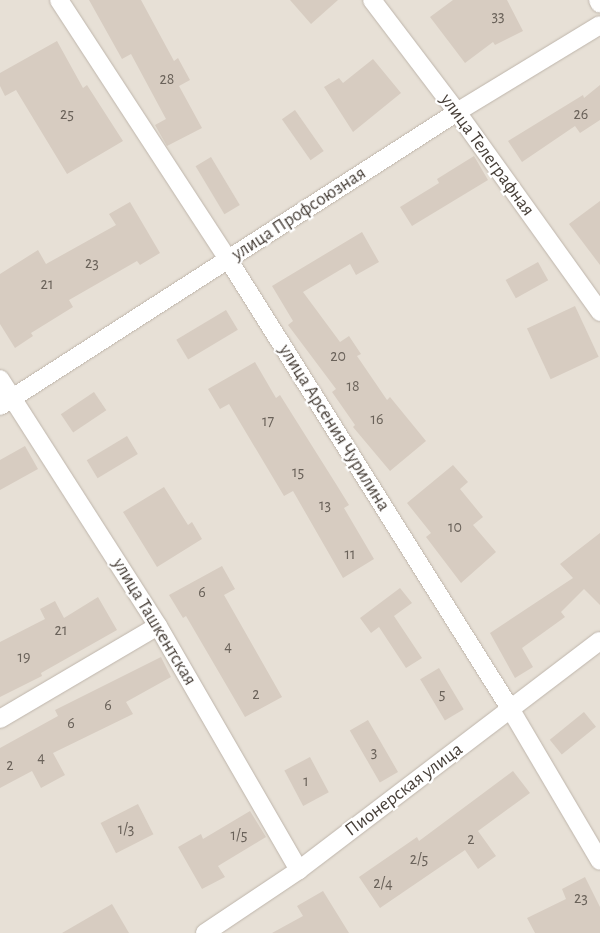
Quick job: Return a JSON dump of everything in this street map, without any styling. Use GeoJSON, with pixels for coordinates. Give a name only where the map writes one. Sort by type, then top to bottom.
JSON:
{"type":"FeatureCollection","features":[{"type":"Feature","properties":{"kind":"street","name":"улица Арсения Чурилина"},"geometry":{"type":"LineString","coordinates":[[58,0],[228,259],[512,710],[600,861]]}},
{"type":"Feature","properties":{"kind":"street","name":"улица Телеграфная"},"geometry":{"type":"LineString","coordinates":[[372,0],[457,112],[600,312]]}},
{"type":"Feature","properties":{"kind":"street"},"geometry":{"type":"LineString","coordinates":[[598,0],[600,4]]}},
{"type":"Feature","properties":{"kind":"street","name":"улица Профсоюзная"},"geometry":{"type":"LineString","coordinates":[[6,402],[457,112],[600,26]]}},
{"type":"Feature","properties":{"kind":"street","name":"улица Ташкентская"},"geometry":{"type":"LineString","coordinates":[[0,379],[6,402],[158,626],[299,870]]}},
{"type":"Feature","properties":{"kind":"street"},"geometry":{"type":"LineString","coordinates":[[0,720],[158,626]]}},
{"type":"Feature","properties":{"kind":"street","name":"Пионерская улица"},"geometry":{"type":"LineString","coordinates":[[205,933],[299,870],[512,710],[600,641]]}},
{"type":"Feature","properties":{"kind":"shaded area"},"geometry":{"type":"Polygon","coordinates":[[[0,0],[600,0],[600,933],[0,933],[0,0]]]}},
{"type":"Feature","properties":{"kind":"building"},"geometry":{"type":"Polygon","coordinates":[[[89,0],[141,0],[174,61],[178,58],[190,80],[179,86],[202,128],[167,146],[155,125],[166,119],[131,54],[122,59],[89,0]]]}},
{"type":"Feature","properties":{"kind":"building"},"geometry":{"type":"Polygon","coordinates":[[[290,0],[338,0],[311,24],[290,0]]]}},
{"type":"Feature","properties":{"kind":"building"},"geometry":{"type":"Polygon","coordinates":[[[453,0],[507,0],[523,31],[495,45],[493,42],[465,63],[430,17],[453,0]]]}},
{"type":"Feature","properties":{"kind":"building"},"geometry":{"type":"Polygon","coordinates":[[[57,41],[83,88],[87,85],[123,141],[67,174],[16,90],[5,96],[0,86],[0,73],[57,41]]]}},
{"type":"Feature","properties":{"kind":"building"},"geometry":{"type":"Polygon","coordinates":[[[373,59],[401,93],[353,132],[324,87],[339,78],[343,83],[373,59]]]}},
{"type":"Feature","properties":{"kind":"building"},"geometry":{"type":"Polygon","coordinates":[[[600,85],[600,120],[580,133],[575,126],[522,162],[508,141],[583,95],[584,98],[600,85]]]}},
{"type":"Feature","properties":{"kind":"building"},"geometry":{"type":"Polygon","coordinates":[[[295,110],[324,151],[311,160],[282,119],[295,110]]]}},
{"type":"Feature","properties":{"kind":"building"},"geometry":{"type":"Polygon","coordinates":[[[474,156],[488,180],[412,226],[400,207],[439,183],[437,179],[474,156]]]}},
{"type":"Feature","properties":{"kind":"building"},"geometry":{"type":"Polygon","coordinates":[[[211,157],[240,205],[224,214],[196,166],[211,157]]]}},
{"type":"Feature","properties":{"kind":"building"},"geometry":{"type":"Polygon","coordinates":[[[600,201],[600,265],[569,224],[600,201]]]}},
{"type":"Feature","properties":{"kind":"building"},"geometry":{"type":"Polygon","coordinates":[[[130,202],[160,253],[140,265],[137,261],[69,300],[73,307],[31,333],[33,336],[15,348],[0,324],[0,274],[38,250],[46,264],[116,225],[109,214],[130,202]]]}},
{"type":"Feature","properties":{"kind":"building"},"geometry":{"type":"Polygon","coordinates":[[[362,232],[379,262],[356,275],[350,264],[303,292],[340,342],[349,336],[361,354],[357,356],[387,400],[390,397],[426,441],[390,471],[353,427],[355,425],[332,392],[336,389],[288,325],[293,321],[272,286],[362,232]]]}},
{"type":"Feature","properties":{"kind":"building"},"geometry":{"type":"Polygon","coordinates":[[[538,262],[548,280],[516,298],[506,280],[538,262]]]}},
{"type":"Feature","properties":{"kind":"building"},"geometry":{"type":"Polygon","coordinates":[[[575,306],[599,357],[551,379],[527,328],[575,306]]]}},
{"type":"Feature","properties":{"kind":"building"},"geometry":{"type":"Polygon","coordinates":[[[226,310],[238,330],[188,360],[176,340],[226,310]]]}},
{"type":"Feature","properties":{"kind":"building"},"geometry":{"type":"Polygon","coordinates":[[[255,362],[276,398],[280,395],[349,505],[344,508],[374,559],[343,578],[293,491],[284,496],[229,404],[220,409],[208,389],[255,362]]]}},
{"type":"Feature","properties":{"kind":"building"},"geometry":{"type":"Polygon","coordinates":[[[94,392],[106,410],[73,433],[61,414],[94,392]]]}},
{"type":"Feature","properties":{"kind":"building"},"geometry":{"type":"Polygon","coordinates":[[[127,436],[138,454],[98,478],[87,460],[127,436]]]}},
{"type":"Feature","properties":{"kind":"building"},"geometry":{"type":"Polygon","coordinates":[[[25,446],[38,469],[0,490],[0,460],[25,446]]]}},
{"type":"Feature","properties":{"kind":"building"},"geometry":{"type":"Polygon","coordinates":[[[453,465],[468,482],[460,489],[483,517],[473,525],[496,552],[461,583],[426,537],[431,533],[407,503],[453,465]]]}},
{"type":"Feature","properties":{"kind":"building"},"geometry":{"type":"Polygon","coordinates":[[[164,487],[188,525],[192,522],[202,539],[157,567],[123,512],[164,487]]]}},
{"type":"Feature","properties":{"kind":"building"},"geometry":{"type":"Polygon","coordinates":[[[600,533],[600,605],[584,589],[561,612],[565,617],[522,648],[533,667],[515,678],[490,633],[573,578],[560,564],[600,533]]]}},
{"type":"Feature","properties":{"kind":"building"},"geometry":{"type":"Polygon","coordinates":[[[222,566],[235,589],[224,595],[282,697],[245,717],[186,616],[183,618],[169,595],[222,566]]]}},
{"type":"Feature","properties":{"kind":"building"},"geometry":{"type":"Polygon","coordinates":[[[400,588],[412,603],[394,616],[422,658],[406,668],[379,627],[371,633],[360,618],[400,588]]]}},
{"type":"Feature","properties":{"kind":"building"},"geometry":{"type":"Polygon","coordinates":[[[98,597],[117,630],[41,673],[42,676],[0,697],[0,642],[45,619],[40,609],[55,601],[64,618],[98,597]]]}},
{"type":"Feature","properties":{"kind":"building"},"geometry":{"type":"Polygon","coordinates":[[[161,657],[171,677],[126,702],[133,714],[53,753],[65,775],[41,788],[32,771],[0,788],[0,748],[58,716],[55,710],[161,657]]]}},
{"type":"Feature","properties":{"kind":"building"},"geometry":{"type":"Polygon","coordinates":[[[439,668],[464,709],[445,720],[420,679],[439,668]]]}},
{"type":"Feature","properties":{"kind":"building"},"geometry":{"type":"Polygon","coordinates":[[[584,712],[596,727],[562,754],[550,740],[584,712]]]}},
{"type":"Feature","properties":{"kind":"building"},"geometry":{"type":"Polygon","coordinates":[[[368,720],[398,772],[380,782],[350,730],[368,720]]]}},
{"type":"Feature","properties":{"kind":"building"},"geometry":{"type":"Polygon","coordinates":[[[310,757],[329,792],[303,806],[284,771],[310,757]]]}},
{"type":"Feature","properties":{"kind":"building"},"geometry":{"type":"Polygon","coordinates":[[[513,771],[530,793],[478,831],[496,856],[478,869],[465,850],[380,908],[359,877],[417,837],[419,841],[513,771]]]}},
{"type":"Feature","properties":{"kind":"building"},"geometry":{"type":"Polygon","coordinates":[[[138,804],[153,834],[116,853],[101,823],[138,804]]]}},
{"type":"Feature","properties":{"kind":"building"},"geometry":{"type":"Polygon","coordinates":[[[250,811],[266,837],[218,866],[225,877],[202,889],[178,847],[201,834],[203,839],[250,811]]]}},
{"type":"Feature","properties":{"kind":"building"},"geometry":{"type":"Polygon","coordinates":[[[585,877],[600,907],[600,933],[535,933],[527,918],[566,899],[562,889],[585,877]]]}},
{"type":"Feature","properties":{"kind":"building"},"geometry":{"type":"Polygon","coordinates":[[[323,891],[349,933],[272,933],[303,916],[297,906],[323,891]]]}},
{"type":"Feature","properties":{"kind":"building"},"geometry":{"type":"Polygon","coordinates":[[[112,904],[129,933],[62,933],[112,904]]]}}]}
